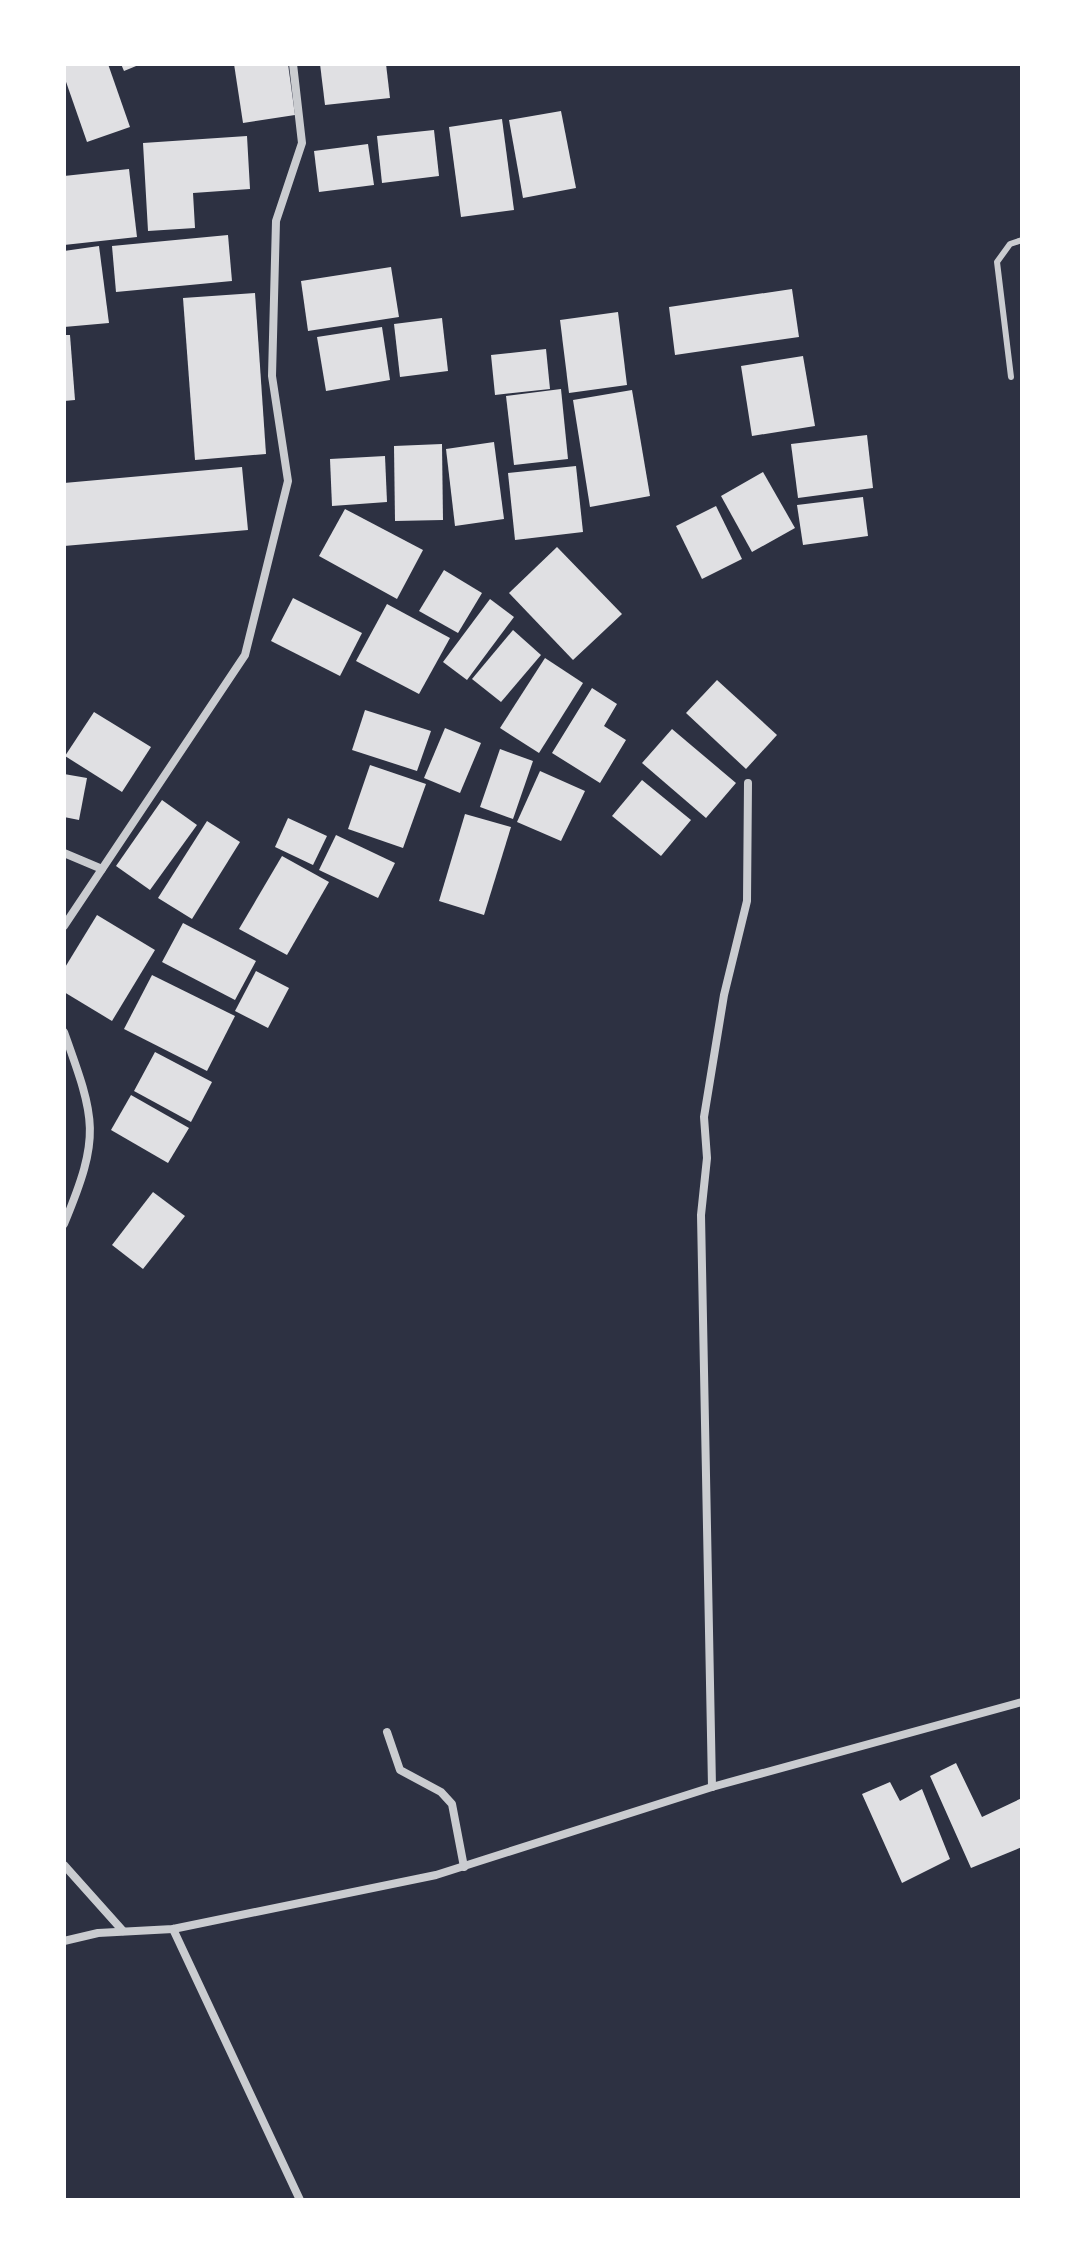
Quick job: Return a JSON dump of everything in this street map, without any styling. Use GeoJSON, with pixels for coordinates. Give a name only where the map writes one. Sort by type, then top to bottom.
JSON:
{"type":"FeatureCollection","features":[{"type":"Feature","properties":{"kind":"street"},"geometry":{"type":"LineString","coordinates":[[64,926],[245,655],[288,481],[272,376],[276,221],[302,143],[293,64]]}},
{"type":"Feature","properties":{"kind":"street"},"geometry":{"type":"LineString","coordinates":[[712,1787],[701,1215],[707,1158],[704,1117],[738,930],[747,901],[748,783]]}},
{"type":"Feature","properties":{"kind":"street"},"geometry":{"type":"LineString","coordinates":[[64,853],[102,869]]}},
{"type":"Feature","properties":{"kind":"street"},"geometry":{"type":"LineString","coordinates":[[64,1032],[85,1091],[93,1136],[89,1157],[64,1224]]}},
{"type":"Feature","properties":{"kind":"street"},"geometry":{"type":"LineString","coordinates":[[64,1941],[123,1931],[173,1929],[464,1867],[712,1787],[1022,1702]]}},
{"type":"Feature","properties":{"kind":"street"},"geometry":{"type":"LineString","coordinates":[[387,1732],[400,1770],[441,1792],[452,1804],[464,1867]]}},
{"type":"Feature","properties":{"kind":"street"},"geometry":{"type":"LineString","coordinates":[[64,1865],[123,1931]]}},
{"type":"Feature","properties":{"kind":"street"},"geometry":{"type":"LineString","coordinates":[[173,1929],[300,2200]]}},
{"type":"Feature","properties":{"kind":"lane"},"geometry":{"type":"LineString","coordinates":[[1011,377],[997,262],[1010,244],[1022,240]]}},
{"type":"Feature","properties":{"kind":"building"},"geometry":{"type":"Polygon","coordinates":[[[64,64],[108,64],[130,127],[87,142],[64,76],[64,64]]]}},
{"type":"Feature","properties":{"kind":"building"},"geometry":{"type":"Polygon","coordinates":[[[121,64],[141,64],[124,71],[121,64]]]}},
{"type":"Feature","properties":{"kind":"building"},"geometry":{"type":"Polygon","coordinates":[[[234,64],[288,64],[295,115],[243,123],[234,64]]]}},
{"type":"Feature","properties":{"kind":"building"},"geometry":{"type":"Polygon","coordinates":[[[320,64],[386,64],[390,98],[325,105],[320,64]]]}},
{"type":"Feature","properties":{"kind":"building"},"geometry":{"type":"Polygon","coordinates":[[[561,111],[576,188],[523,198],[509,120],[561,111]]]}},
{"type":"Feature","properties":{"kind":"building"},"geometry":{"type":"Polygon","coordinates":[[[502,119],[514,210],[461,217],[449,127],[502,119]]]}},
{"type":"Feature","properties":{"kind":"building"},"geometry":{"type":"Polygon","coordinates":[[[434,130],[439,176],[382,183],[377,136],[434,130]]]}},
{"type":"Feature","properties":{"kind":"building"},"geometry":{"type":"Polygon","coordinates":[[[247,136],[250,189],[193,193],[195,228],[148,231],[143,143],[247,136]]]}},
{"type":"Feature","properties":{"kind":"building"},"geometry":{"type":"Polygon","coordinates":[[[368,144],[374,185],[319,192],[314,151],[368,144]]]}},
{"type":"Feature","properties":{"kind":"building"},"geometry":{"type":"Polygon","coordinates":[[[129,169],[137,237],[64,245],[64,176],[129,169]]]}},
{"type":"Feature","properties":{"kind":"building"},"geometry":{"type":"Polygon","coordinates":[[[228,235],[232,281],[116,292],[112,246],[228,235]]]}},
{"type":"Feature","properties":{"kind":"building"},"geometry":{"type":"Polygon","coordinates":[[[99,246],[109,323],[64,327],[64,251],[99,246]]]}},
{"type":"Feature","properties":{"kind":"building"},"geometry":{"type":"Polygon","coordinates":[[[391,267],[399,317],[308,331],[301,281],[391,267]]]}},
{"type":"Feature","properties":{"kind":"building"},"geometry":{"type":"Polygon","coordinates":[[[792,289],[799,337],[675,355],[669,307],[792,289]]]}},
{"type":"Feature","properties":{"kind":"building"},"geometry":{"type":"Polygon","coordinates":[[[255,293],[266,454],[195,460],[183,298],[255,293]]]}},
{"type":"Feature","properties":{"kind":"building"},"geometry":{"type":"Polygon","coordinates":[[[618,312],[627,385],[569,393],[560,320],[618,312]]]}},
{"type":"Feature","properties":{"kind":"building"},"geometry":{"type":"Polygon","coordinates":[[[442,318],[448,371],[400,377],[394,324],[442,318]]]}},
{"type":"Feature","properties":{"kind":"building"},"geometry":{"type":"Polygon","coordinates":[[[382,327],[390,380],[326,391],[317,337],[382,327]]]}},
{"type":"Feature","properties":{"kind":"building"},"geometry":{"type":"Polygon","coordinates":[[[64,335],[70,335],[75,400],[64,401],[64,335]]]}},
{"type":"Feature","properties":{"kind":"building"},"geometry":{"type":"Polygon","coordinates":[[[546,349],[550,389],[495,395],[491,355],[546,349]]]}},
{"type":"Feature","properties":{"kind":"building"},"geometry":{"type":"Polygon","coordinates":[[[803,356],[815,426],[752,436],[741,366],[803,356]]]}},
{"type":"Feature","properties":{"kind":"building"},"geometry":{"type":"Polygon","coordinates":[[[561,389],[568,459],[514,465],[506,396],[561,389]]]}},
{"type":"Feature","properties":{"kind":"building"},"geometry":{"type":"Polygon","coordinates":[[[632,390],[650,496],[590,507],[573,400],[632,390]]]}},
{"type":"Feature","properties":{"kind":"building"},"geometry":{"type":"Polygon","coordinates":[[[867,435],[873,488],[798,498],[791,444],[867,435]]]}},
{"type":"Feature","properties":{"kind":"building"},"geometry":{"type":"Polygon","coordinates":[[[494,442],[504,519],[455,526],[446,449],[494,442]]]}},
{"type":"Feature","properties":{"kind":"building"},"geometry":{"type":"Polygon","coordinates":[[[442,444],[443,520],[395,521],[394,446],[442,444]]]}},
{"type":"Feature","properties":{"kind":"building"},"geometry":{"type":"Polygon","coordinates":[[[385,456],[387,502],[332,506],[330,459],[385,456]]]}},
{"type":"Feature","properties":{"kind":"building"},"geometry":{"type":"Polygon","coordinates":[[[576,466],[583,532],[515,540],[508,473],[576,466]]]}},
{"type":"Feature","properties":{"kind":"building"},"geometry":{"type":"Polygon","coordinates":[[[242,467],[248,530],[64,546],[64,483],[242,467]]]}},
{"type":"Feature","properties":{"kind":"building"},"geometry":{"type":"Polygon","coordinates":[[[763,472],[795,528],[752,552],[721,496],[763,472]]]}},
{"type":"Feature","properties":{"kind":"building"},"geometry":{"type":"Polygon","coordinates":[[[863,497],[868,536],[803,545],[797,505],[863,497]]]}},
{"type":"Feature","properties":{"kind":"building"},"geometry":{"type":"Polygon","coordinates":[[[716,506],[742,559],[702,579],[676,526],[716,506]]]}},
{"type":"Feature","properties":{"kind":"building"},"geometry":{"type":"Polygon","coordinates":[[[345,509],[423,550],[397,599],[319,556],[345,509]]]}},
{"type":"Feature","properties":{"kind":"building"},"geometry":{"type":"Polygon","coordinates":[[[557,547],[622,614],[573,660],[509,593],[557,547]]]}},
{"type":"Feature","properties":{"kind":"building"},"geometry":{"type":"Polygon","coordinates":[[[444,570],[482,593],[458,633],[419,611],[444,570]]]}},
{"type":"Feature","properties":{"kind":"building"},"geometry":{"type":"Polygon","coordinates":[[[293,598],[362,633],[340,676],[271,641],[293,598]]]}},
{"type":"Feature","properties":{"kind":"building"},"geometry":{"type":"Polygon","coordinates":[[[490,599],[514,617],[467,680],[443,662],[490,599]]]}},
{"type":"Feature","properties":{"kind":"building"},"geometry":{"type":"Polygon","coordinates":[[[387,604],[450,638],[419,694],[356,661],[387,604]]]}},
{"type":"Feature","properties":{"kind":"building"},"geometry":{"type":"Polygon","coordinates":[[[513,630],[541,655],[501,702],[472,679],[513,630]]]}},
{"type":"Feature","properties":{"kind":"building"},"geometry":{"type":"Polygon","coordinates":[[[545,658],[583,683],[539,753],[500,728],[545,658]]]}},
{"type":"Feature","properties":{"kind":"building"},"geometry":{"type":"Polygon","coordinates":[[[717,680],[777,735],[746,769],[686,713],[717,680]]]}},
{"type":"Feature","properties":{"kind":"building"},"geometry":{"type":"Polygon","coordinates":[[[592,688],[617,704],[604,726],[626,740],[600,783],[552,753],[592,688]]]}},
{"type":"Feature","properties":{"kind":"building"},"geometry":{"type":"Polygon","coordinates":[[[365,710],[431,731],[417,771],[352,750],[365,710]]]}},
{"type":"Feature","properties":{"kind":"building"},"geometry":{"type":"Polygon","coordinates":[[[94,712],[151,747],[122,792],[65,756],[94,712]]]}},
{"type":"Feature","properties":{"kind":"building"},"geometry":{"type":"Polygon","coordinates":[[[445,728],[481,743],[460,793],[424,778],[445,728]]]}},
{"type":"Feature","properties":{"kind":"building"},"geometry":{"type":"Polygon","coordinates":[[[672,729],[736,783],[706,818],[642,763],[672,729]]]}},
{"type":"Feature","properties":{"kind":"building"},"geometry":{"type":"Polygon","coordinates":[[[500,749],[533,761],[513,819],[480,807],[500,749]]]}},
{"type":"Feature","properties":{"kind":"building"},"geometry":{"type":"Polygon","coordinates":[[[370,765],[426,784],[403,848],[348,829],[370,765]]]}},
{"type":"Feature","properties":{"kind":"building"},"geometry":{"type":"Polygon","coordinates":[[[540,771],[585,791],[561,841],[517,822],[540,771]]]}},
{"type":"Feature","properties":{"kind":"building"},"geometry":{"type":"Polygon","coordinates":[[[64,774],[87,778],[79,820],[64,817],[64,774]]]}},
{"type":"Feature","properties":{"kind":"building"},"geometry":{"type":"Polygon","coordinates":[[[642,780],[691,820],[661,856],[612,816],[642,780]]]}},
{"type":"Feature","properties":{"kind":"building"},"geometry":{"type":"Polygon","coordinates":[[[162,800],[197,825],[150,890],[116,866],[162,800]]]}},
{"type":"Feature","properties":{"kind":"building"},"geometry":{"type":"Polygon","coordinates":[[[465,814],[511,827],[484,915],[439,901],[465,814]]]}},
{"type":"Feature","properties":{"kind":"building"},"geometry":{"type":"Polygon","coordinates":[[[288,818],[327,836],[313,865],[275,847],[288,818]]]}},
{"type":"Feature","properties":{"kind":"building"},"geometry":{"type":"Polygon","coordinates":[[[207,821],[240,842],[192,919],[158,898],[207,821]]]}},
{"type":"Feature","properties":{"kind":"building"},"geometry":{"type":"Polygon","coordinates":[[[336,835],[395,863],[378,898],[319,870],[336,835]]]}},
{"type":"Feature","properties":{"kind":"building"},"geometry":{"type":"Polygon","coordinates":[[[282,856],[329,882],[287,955],[239,929],[282,856]]]}},
{"type":"Feature","properties":{"kind":"building"},"geometry":{"type":"Polygon","coordinates":[[[97,915],[155,950],[112,1021],[64,992],[64,969],[97,915]]]}},
{"type":"Feature","properties":{"kind":"building"},"geometry":{"type":"Polygon","coordinates":[[[183,923],[256,961],[235,1000],[162,962],[183,923]]]}},
{"type":"Feature","properties":{"kind":"building"},"geometry":{"type":"Polygon","coordinates":[[[256,971],[289,988],[268,1028],[235,1011],[256,971]]]}},
{"type":"Feature","properties":{"kind":"building"},"geometry":{"type":"Polygon","coordinates":[[[152,975],[235,1016],[207,1071],[124,1029],[152,975]]]}},
{"type":"Feature","properties":{"kind":"building"},"geometry":{"type":"Polygon","coordinates":[[[155,1052],[212,1082],[191,1122],[134,1091],[155,1052]]]}},
{"type":"Feature","properties":{"kind":"building"},"geometry":{"type":"Polygon","coordinates":[[[131,1095],[189,1128],[168,1163],[111,1130],[131,1095]]]}},
{"type":"Feature","properties":{"kind":"building"},"geometry":{"type":"Polygon","coordinates":[[[153,1192],[185,1216],[143,1269],[112,1245],[153,1192]]]}},
{"type":"Feature","properties":{"kind":"building"},"geometry":{"type":"Polygon","coordinates":[[[956,1763],[982,1817],[1022,1798],[1022,1847],[971,1868],[930,1776],[956,1763]]]}},
{"type":"Feature","properties":{"kind":"building"},"geometry":{"type":"Polygon","coordinates":[[[890,1782],[900,1801],[922,1789],[950,1859],[902,1883],[862,1794],[890,1782]]]}}]}
